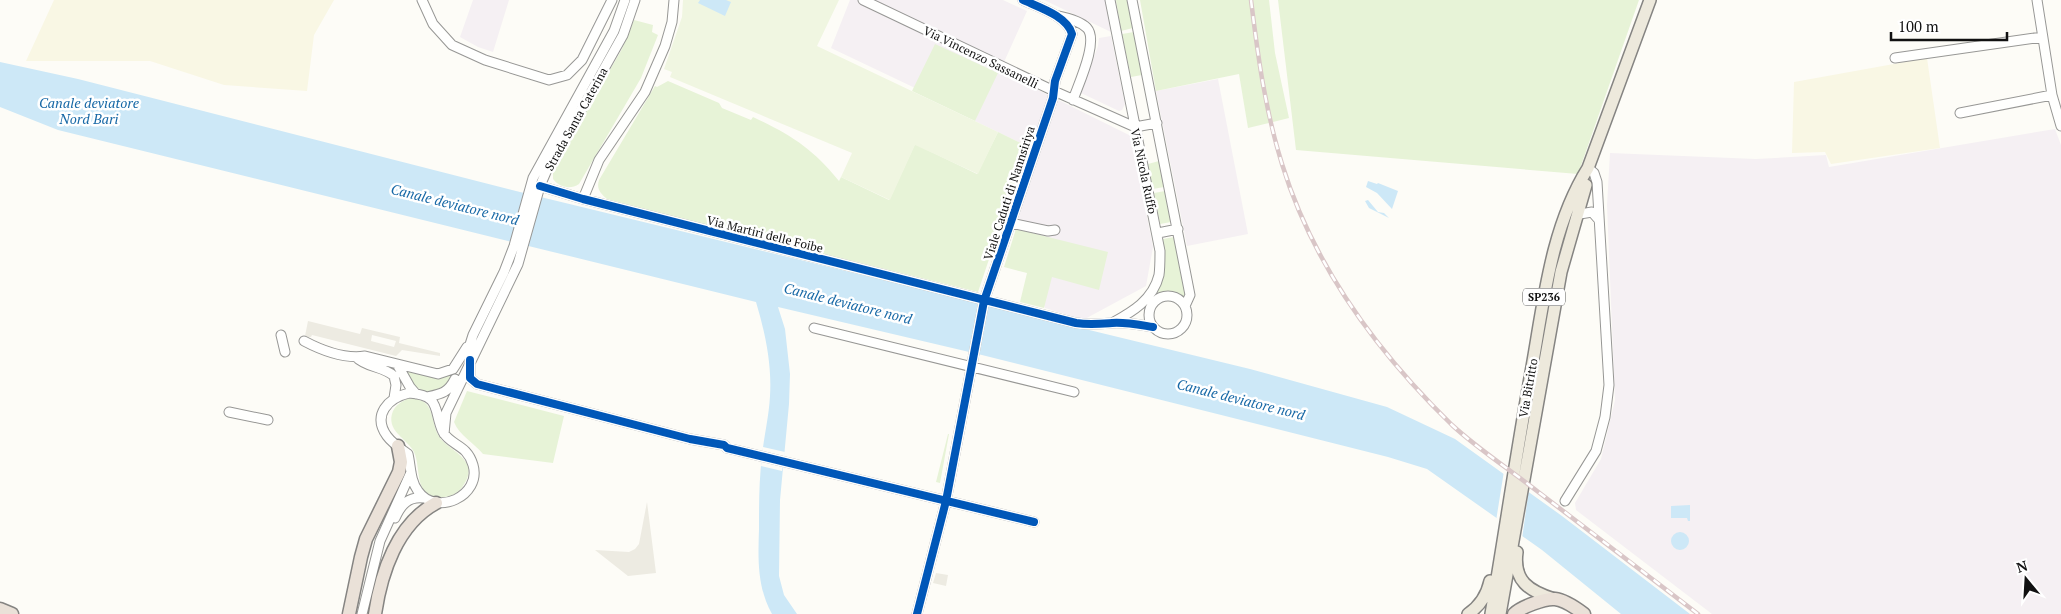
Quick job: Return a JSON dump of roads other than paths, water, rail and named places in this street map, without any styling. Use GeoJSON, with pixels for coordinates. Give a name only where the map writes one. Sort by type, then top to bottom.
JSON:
{"type":"FeatureCollection","features":[{"type":"Feature","properties":{"kind":"highway"},"geometry":{"type":"LineString","coordinates":[[349,614],[366,539],[399,472],[401,462],[398,446]]}},
{"type":"Feature","properties":{"kind":"highway"},"geometry":{"type":"LineString","coordinates":[[374,614],[396,544],[430,501]]}},
{"type":"Feature","properties":{"kind":"highway"},"geometry":{"type":"LineString","coordinates":[[1514,614],[1526,606],[1554,599],[1576,608],[1584,614]]}},
{"type":"Feature","properties":{"kind":"highway"},"geometry":{"type":"LineString","coordinates":[[0,609],[12,614]]}},
{"type":"Feature","properties":{"kind":"main road","name":"Via Bitritto"},"geometry":{"type":"LineString","coordinates":[[1526,433],[1541,313],[1553,254],[1565,217],[1588,168],[1650,0]]}},
{"type":"Feature","properties":{"kind":"main road","name":"Via Bitritto"},"geometry":{"type":"LineString","coordinates":[[1500,614],[1495,606],[1526,433],[1561,272],[1587,180],[1588,168]]}},
{"type":"Feature","properties":{"kind":"main road"},"geometry":{"type":"LineString","coordinates":[[1526,433],[1533,454],[1516,561],[1517,572],[1529,588],[1538,594],[1554,599]]}},
{"type":"Feature","properties":{"kind":"main road"},"geometry":{"type":"LineString","coordinates":[[1468,614],[1482,600],[1489,583],[1511,458],[1526,433]]}},
{"type":"Feature","properties":{"kind":"street"},"geometry":{"type":"LineString","coordinates":[[422,0],[433,24],[452,45],[485,60],[549,80],[567,75],[582,60],[612,0]]}},
{"type":"Feature","properties":{"kind":"street","name":"Strada Santa Caterina"},"geometry":{"type":"LineString","coordinates":[[444,434],[446,413],[518,264],[528,191],[532,178],[614,31],[625,0]]}},
{"type":"Feature","properties":{"kind":"street","name":"Strada Santa Caterina"},"geometry":{"type":"LineString","coordinates":[[427,396],[441,394],[450,389],[504,272],[519,247],[546,172],[623,35],[635,0]]}},
{"type":"Feature","properties":{"kind":"street"},"geometry":{"type":"LineString","coordinates":[[583,199],[599,160],[645,92],[665,46],[672,22],[674,0]]}},
{"type":"Feature","properties":{"kind":"street","name":"Via Vincenzo Sassanelli"},"geometry":{"type":"LineString","coordinates":[[863,0],[1073,100],[1135,127]]}},
{"type":"Feature","properties":{"kind":"street"},"geometry":{"type":"LineString","coordinates":[[1023,0],[1054,14],[1075,20],[1087,28],[1092,39],[1073,100]]}},
{"type":"Feature","properties":{"kind":"street","name":"Via Nicola Ruffo"},"geometry":{"type":"LineString","coordinates":[[1110,0],[1158,233],[1160,251],[1159,276],[1151,293],[1143,304],[1112,323]]}},
{"type":"Feature","properties":{"kind":"street","name":"Via Nicola Ruffo"},"geometry":{"type":"LineString","coordinates":[[1132,0],[1190,295],[1184,306]]}},
{"type":"Feature","properties":{"kind":"street"},"geometry":{"type":"LineString","coordinates":[[2037,0],[2052,95],[2060,122]]}},
{"type":"Feature","properties":{"kind":"street","name":"Viale Caduti di Nannsiriya"},"geometry":{"type":"LineString","coordinates":[[984,301],[1054,91],[1055,80],[1072,34],[1070,28],[1054,14]]}},
{"type":"Feature","properties":{"kind":"street"},"geometry":{"type":"LineString","coordinates":[[1896,58],[2042,37]]}},
{"type":"Feature","properties":{"kind":"street"},"geometry":{"type":"LineString","coordinates":[[1960,113],[2052,95]]}},
{"type":"Feature","properties":{"kind":"street"},"geometry":{"type":"LineString","coordinates":[[1135,127],[1157,123]]}},
{"type":"Feature","properties":{"kind":"street"},"geometry":{"type":"LineString","coordinates":[[1565,501],[1596,451],[1605,417],[1608,393],[1609,366],[1597,182],[1594,173],[1588,168]]}},
{"type":"Feature","properties":{"kind":"street","name":"Via Martiri delle Foibe"},"geometry":{"type":"LineString","coordinates":[[539,190],[583,199],[1076,323],[1090,325],[1134,324],[1153,327]]}},
{"type":"Feature","properties":{"kind":"street"},"geometry":{"type":"LineString","coordinates":[[1576,219],[1580,214],[1592,212],[1596,214],[1599,221]]}},
{"type":"Feature","properties":{"kind":"street"},"geometry":{"type":"LineString","coordinates":[[1011,222],[1048,231],[1055,230]]}},
{"type":"Feature","properties":{"kind":"street"},"geometry":{"type":"LineString","coordinates":[[1158,233],[1178,230]]}},
{"type":"Feature","properties":{"kind":"street"},"geometry":{"type":"LineString","coordinates":[[1143,304],[1153,304],[1163,297],[1169,296],[1181,301],[1187,318],[1181,329],[1170,334],[1158,331],[1153,327],[1149,316],[1153,304],[1151,293]]}},
{"type":"Feature","properties":{"kind":"street"},"geometry":{"type":"LineString","coordinates":[[917,614],[946,501],[984,301]]}},
{"type":"Feature","properties":{"kind":"street"},"geometry":{"type":"LineString","coordinates":[[814,328],[972,362],[1074,392]]}},
{"type":"Feature","properties":{"kind":"street"},"geometry":{"type":"LineString","coordinates":[[281,335],[285,352]]}},
{"type":"Feature","properties":{"kind":"street"},"geometry":{"type":"LineString","coordinates":[[304,341],[318,349],[356,357],[365,356],[438,374],[453,369],[473,336]]}},
{"type":"Feature","properties":{"kind":"street"},"geometry":{"type":"LineString","coordinates":[[356,357],[364,364],[384,369],[394,376],[396,385],[394,398]]}},
{"type":"Feature","properties":{"kind":"street"},"geometry":{"type":"LineString","coordinates":[[470,360],[468,374],[477,384],[695,440],[706,440],[724,445],[727,448],[1034,522]]}},
{"type":"Feature","properties":{"kind":"street"},"geometry":{"type":"LineString","coordinates":[[397,364],[416,394]]}},
{"type":"Feature","properties":{"kind":"street"},"geometry":{"type":"LineString","coordinates":[[373,569],[404,503],[417,497],[430,501],[453,502],[468,491],[474,477],[474,468],[470,456],[444,434],[437,409],[427,396],[409,393],[394,398],[384,408],[382,419],[384,431],[408,454],[410,472],[414,484],[430,501]]}},
{"type":"Feature","properties":{"kind":"street"},"geometry":{"type":"LineString","coordinates":[[229,412],[268,420]]}},
{"type":"Feature","properties":{"kind":"street"},"geometry":{"type":"LineString","coordinates":[[362,614],[385,527],[410,472]]}},
{"type":"Feature","properties":{"kind":"water"},"geometry":{"type":"Polygon","coordinates":[[[700,0],[726,0],[731,2],[725,16],[698,3],[700,0]]]}},
{"type":"Feature","properties":{"kind":"water","name":"Canale deviatore Nord Bari"},"geometry":{"type":"Polygon","coordinates":[[[0,62],[78,79],[520,192],[1250,369],[1387,407],[1455,439],[1562,516],[1690,614],[1621,614],[1542,550],[1427,469],[1388,457],[982,355],[778,307],[785,329],[790,374],[780,500],[779,576],[784,595],[797,614],[772,614],[761,583],[759,562],[760,474],[769,404],[770,372],[767,348],[756,302],[58,130],[0,107],[0,62]]]}},
{"type":"Feature","properties":{"kind":"water"},"geometry":{"type":"Polygon","coordinates":[[[1368,181],[1398,191],[1392,209],[1377,193],[1366,187],[1368,181]]]}},
{"type":"Feature","properties":{"kind":"water"},"geometry":{"type":"Polygon","coordinates":[[[1368,200],[1378,212],[1384,213],[1389,218],[1369,208],[1365,201],[1368,200]]]}},
{"type":"Feature","properties":{"kind":"water"},"geometry":{"type":"Polygon","coordinates":[[[1690,505],[1690,521],[1687,518],[1671,518],[1671,506],[1690,505]]]}},
{"type":"Feature","properties":{"kind":"water"},"geometry":{"type":"Polygon","coordinates":[[[1680,532],[1686,535],[1689,541],[1686,547],[1680,550],[1674,547],[1671,541],[1674,535],[1680,532]]]}},
{"type":"Feature","properties":{"kind":"railway"},"geometry":{"type":"LineString","coordinates":[[1251,0],[1259,62],[1271,123],[1282,164],[1295,201],[1311,237],[1330,272],[1350,305],[1373,337],[1424,397],[1462,434],[1698,614]]}},
{"type":"Feature","properties":{"kind":"water label","name":"Canale deviatore nord"},"geometry":{"type":"Point","coordinates":[455,204]}},
{"type":"Feature","properties":{"kind":"water label","name":"Canale deviatore nord"},"geometry":{"type":"Point","coordinates":[848,303]}},
{"type":"Feature","properties":{"kind":"water label","name":"Canale deviatore nord"},"geometry":{"type":"Point","coordinates":[1241,399]}}]}
